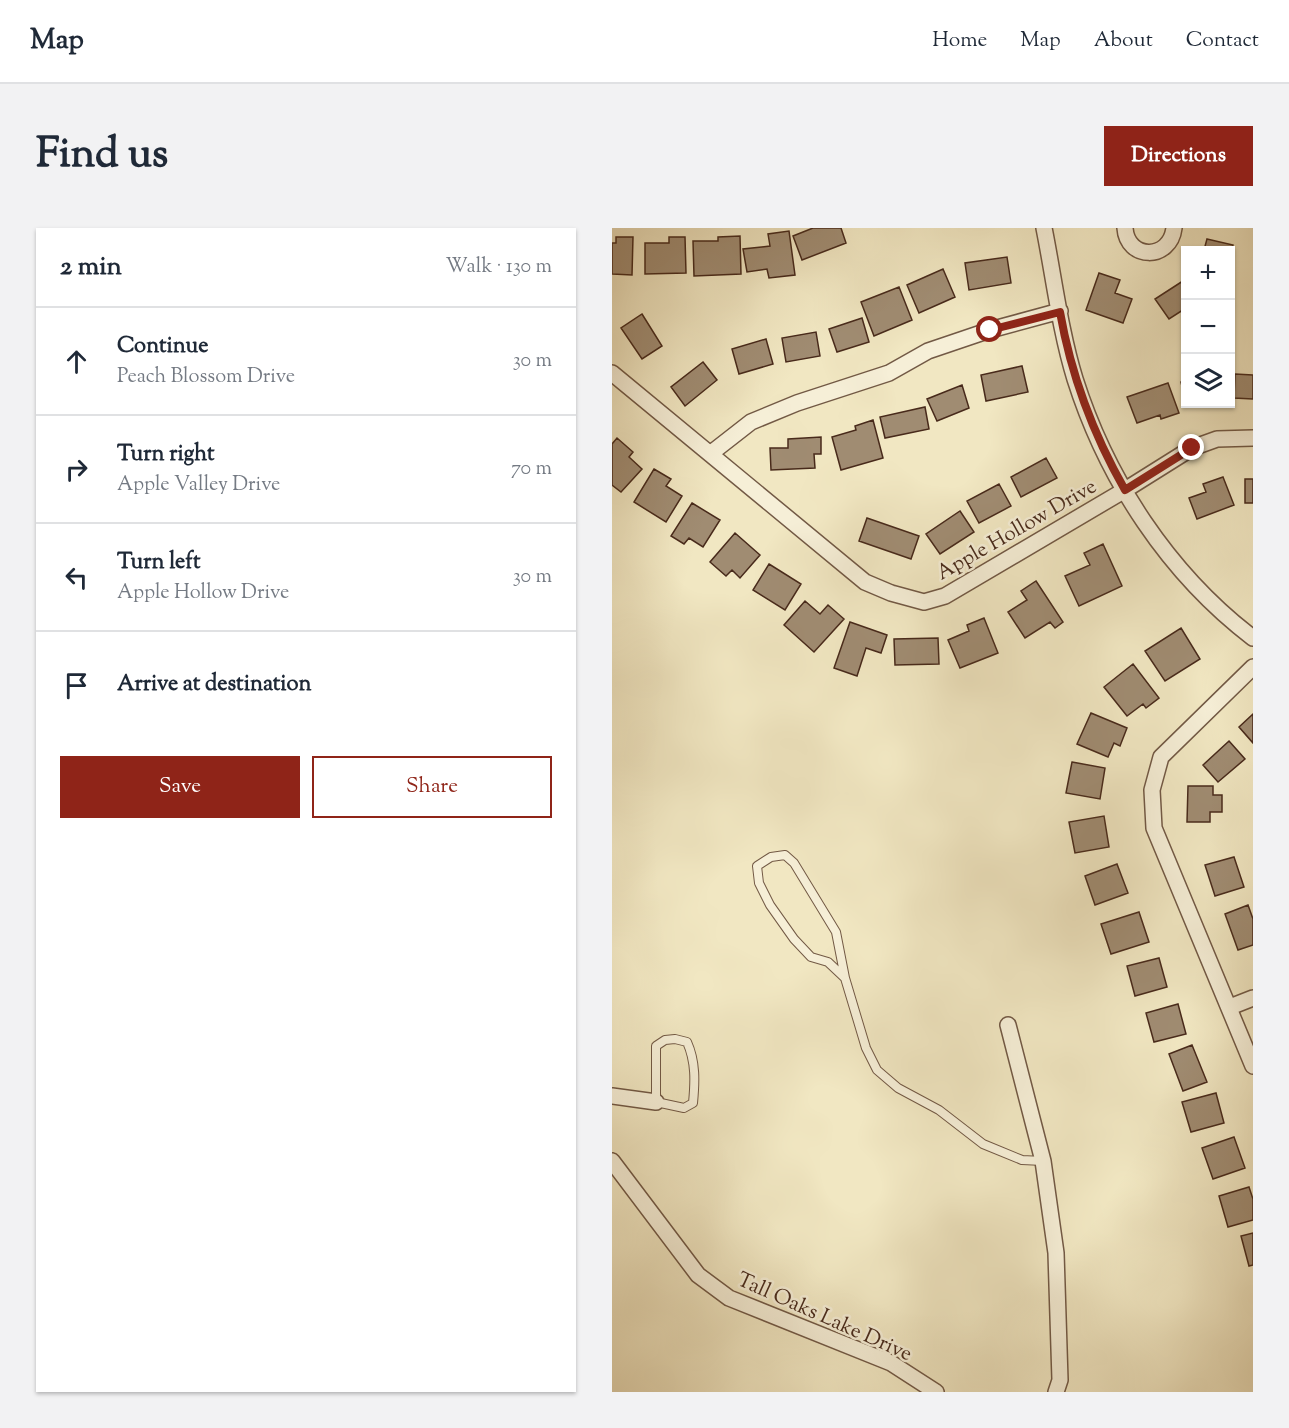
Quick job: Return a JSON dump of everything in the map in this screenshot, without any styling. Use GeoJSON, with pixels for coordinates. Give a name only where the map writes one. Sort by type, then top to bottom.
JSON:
{"type":"FeatureCollection","features":[{"type":"Feature","properties":{"kind":"street"},"geometry":{"type":"LineString","coordinates":[[1044,228],[1069,357],[1099,442],[1151,531],[1182,571],[1209,600],[1253,638]]}},
{"type":"Feature","properties":{"kind":"street"},"geometry":{"type":"LineString","coordinates":[[1125,228],[1132,245],[1137,249],[1151,252],[1158,251],[1169,243],[1174,228]]}},
{"type":"Feature","properties":{"kind":"street"},"geometry":{"type":"LineString","coordinates":[[710,454],[751,422],[797,403],[889,373],[928,351],[990,330],[1060,312]]}},
{"type":"Feature","properties":{"kind":"street","name":"Apple Hollow Drive"},"geometry":{"type":"LineString","coordinates":[[612,373],[865,582],[891,593],[924,602],[945,596],[1192,448],[1217,438],[1253,438]]}},
{"type":"Feature","properties":{"kind":"street"},"geometry":{"type":"LineString","coordinates":[[1253,667],[1161,757],[1152,789],[1154,828],[1253,1066]]}},
{"type":"Feature","properties":{"kind":"street"},"geometry":{"type":"LineString","coordinates":[[1230,1007],[1253,998]]}},
{"type":"Feature","properties":{"kind":"street"},"geometry":{"type":"LineString","coordinates":[[1008,1025],[1043,1161],[1056,1253],[1060,1380],[1056,1392]]}},
{"type":"Feature","properties":{"kind":"street"},"geometry":{"type":"LineString","coordinates":[[612,1096],[656,1102]]}},
{"type":"Feature","properties":{"kind":"street","name":"Tall Oaks Lake Drive"},"geometry":{"type":"LineString","coordinates":[[612,1161],[698,1275],[729,1298],[891,1363],[936,1392]]}},
{"type":"Feature","properties":{"kind":"lane"},"geometry":{"type":"LineString","coordinates":[[845,978],[828,962],[811,957],[794,939],[759,884],[757,866],[771,857],[785,855],[794,863],[836,932],[845,978],[866,1048],[877,1070],[898,1088],[939,1110],[983,1144],[1022,1160],[1043,1161]]}},
{"type":"Feature","properties":{"kind":"lane"},"geometry":{"type":"LineString","coordinates":[[675,1039],[687,1042],[693,1056],[695,1082],[693,1104],[684,1108],[656,1102],[656,1046],[665,1040],[675,1039]]}},
{"type":"Feature","properties":{"kind":"building"},"geometry":{"type":"Polygon","coordinates":[[[813,228],[841,228],[846,243],[802,260],[793,236],[813,228]]]}},
{"type":"Feature","properties":{"kind":"building"},"geometry":{"type":"Polygon","coordinates":[[[789,231],[795,275],[769,278],[767,269],[747,272],[743,249],[770,246],[768,234],[789,231]]]}},
{"type":"Feature","properties":{"kind":"building"},"geometry":{"type":"Polygon","coordinates":[[[740,236],[741,274],[694,276],[693,241],[718,241],[718,237],[740,236]]]}},
{"type":"Feature","properties":{"kind":"building"},"geometry":{"type":"Polygon","coordinates":[[[616,237],[633,237],[632,275],[612,274],[612,243],[616,243],[616,237]]]}},
{"type":"Feature","properties":{"kind":"building"},"geometry":{"type":"Polygon","coordinates":[[[669,237],[685,237],[686,273],[645,274],[645,243],[669,243],[669,237]]]}},
{"type":"Feature","properties":{"kind":"building"},"geometry":{"type":"Polygon","coordinates":[[[1207,239],[1233,245],[1233,246],[1205,246],[1207,239]]]}},
{"type":"Feature","properties":{"kind":"building"},"geometry":{"type":"Polygon","coordinates":[[[1007,257],[1011,283],[969,290],[965,263],[1007,257]]]}},
{"type":"Feature","properties":{"kind":"building"},"geometry":{"type":"Polygon","coordinates":[[[943,269],[955,297],[919,313],[907,285],[943,269]]]}},
{"type":"Feature","properties":{"kind":"building"},"geometry":{"type":"Polygon","coordinates":[[[1099,273],[1120,280],[1115,293],[1132,299],[1123,323],[1086,310],[1099,273]]]}},
{"type":"Feature","properties":{"kind":"building"},"geometry":{"type":"Polygon","coordinates":[[[1181,282],[1181,311],[1169,319],[1155,299],[1181,282]]]}},
{"type":"Feature","properties":{"kind":"building"},"geometry":{"type":"Polygon","coordinates":[[[899,287],[912,320],[874,336],[861,302],[899,287]]]}},
{"type":"Feature","properties":{"kind":"building"},"geometry":{"type":"Polygon","coordinates":[[[642,314],[662,346],[642,359],[621,328],[642,314]]]}},
{"type":"Feature","properties":{"kind":"building"},"geometry":{"type":"Polygon","coordinates":[[[862,318],[869,342],[837,352],[829,329],[862,318]]]}},
{"type":"Feature","properties":{"kind":"building"},"geometry":{"type":"Polygon","coordinates":[[[816,332],[820,356],[786,362],[782,338],[816,332]]]}},
{"type":"Feature","properties":{"kind":"building"},"geometry":{"type":"Polygon","coordinates":[[[766,339],[773,364],[739,374],[732,349],[766,339]]]}},
{"type":"Feature","properties":{"kind":"building"},"geometry":{"type":"Polygon","coordinates":[[[703,362],[717,380],[685,406],[671,387],[703,362]]]}},
{"type":"Feature","properties":{"kind":"building"},"geometry":{"type":"Polygon","coordinates":[[[1022,366],[1028,392],[986,401],[981,375],[1022,366]]]}},
{"type":"Feature","properties":{"kind":"building"},"geometry":{"type":"Polygon","coordinates":[[[1235,374],[1253,375],[1253,399],[1235,398],[1235,374]]]}},
{"type":"Feature","properties":{"kind":"building"},"geometry":{"type":"Polygon","coordinates":[[[1168,383],[1179,413],[1161,419],[1160,415],[1137,423],[1127,397],[1168,383]]]}},
{"type":"Feature","properties":{"kind":"building"},"geometry":{"type":"Polygon","coordinates":[[[962,385],[969,408],[937,421],[927,399],[962,385]]]}},
{"type":"Feature","properties":{"kind":"building"},"geometry":{"type":"Polygon","coordinates":[[[925,407],[929,429],[885,438],[880,417],[925,407]]]}},
{"type":"Feature","properties":{"kind":"building"},"geometry":{"type":"Polygon","coordinates":[[[873,420],[883,458],[841,470],[832,437],[856,430],[855,426],[873,420]]]}},
{"type":"Feature","properties":{"kind":"building"},"geometry":{"type":"Polygon","coordinates":[[[821,437],[821,454],[814,454],[815,468],[771,470],[770,448],[788,448],[788,439],[821,437]]]}},
{"type":"Feature","properties":{"kind":"building"},"geometry":{"type":"Polygon","coordinates":[[[617,438],[633,452],[629,457],[642,469],[621,492],[612,485],[612,444],[617,438]]]}},
{"type":"Feature","properties":{"kind":"building"},"geometry":{"type":"Polygon","coordinates":[[[1046,458],[1057,478],[1021,497],[1011,477],[1046,458]]]}},
{"type":"Feature","properties":{"kind":"building"},"geometry":{"type":"Polygon","coordinates":[[[654,469],[671,479],[666,486],[682,496],[666,522],[634,502],[654,469]]]}},
{"type":"Feature","properties":{"kind":"building"},"geometry":{"type":"Polygon","coordinates":[[[1223,477],[1234,505],[1197,519],[1189,498],[1206,492],[1203,484],[1223,477]]]}},
{"type":"Feature","properties":{"kind":"building"},"geometry":{"type":"Polygon","coordinates":[[[1245,479],[1253,479],[1253,503],[1245,503],[1245,479]]]}},
{"type":"Feature","properties":{"kind":"building"},"geometry":{"type":"Polygon","coordinates":[[[999,484],[1011,506],[979,523],[967,501],[999,484]]]}},
{"type":"Feature","properties":{"kind":"building"},"geometry":{"type":"Polygon","coordinates":[[[692,503],[720,520],[703,547],[689,538],[684,544],[671,536],[692,503]]]}},
{"type":"Feature","properties":{"kind":"building"},"geometry":{"type":"Polygon","coordinates":[[[960,511],[974,532],[940,554],[926,534],[960,511]]]}},
{"type":"Feature","properties":{"kind":"building"},"geometry":{"type":"Polygon","coordinates":[[[867,518],[919,536],[911,559],[859,541],[867,518]]]}},
{"type":"Feature","properties":{"kind":"building"},"geometry":{"type":"Polygon","coordinates":[[[735,533],[760,555],[740,578],[732,570],[726,576],[710,562],[735,533]]]}},
{"type":"Feature","properties":{"kind":"building"},"geometry":{"type":"Polygon","coordinates":[[[1103,544],[1122,586],[1079,606],[1065,576],[1090,565],[1084,553],[1103,544]]]}},
{"type":"Feature","properties":{"kind":"building"},"geometry":{"type":"Polygon","coordinates":[[[769,564],[801,584],[785,610],[753,590],[769,564]]]}},
{"type":"Feature","properties":{"kind":"building"},"geometry":{"type":"Polygon","coordinates":[[[1036,581],[1063,622],[1055,628],[1050,622],[1025,638],[1008,612],[1027,600],[1021,591],[1036,581]]]}},
{"type":"Feature","properties":{"kind":"building"},"geometry":{"type":"Polygon","coordinates":[[[805,601],[820,614],[828,605],[844,619],[814,652],[784,625],[805,601]]]}},
{"type":"Feature","properties":{"kind":"building"},"geometry":{"type":"Polygon","coordinates":[[[984,618],[998,653],[960,668],[948,640],[969,631],[967,625],[984,618]]]}},
{"type":"Feature","properties":{"kind":"building"},"geometry":{"type":"Polygon","coordinates":[[[850,622],[887,635],[881,653],[866,648],[857,676],[834,668],[850,622]]]}},
{"type":"Feature","properties":{"kind":"building"},"geometry":{"type":"Polygon","coordinates":[[[1181,628],[1200,659],[1165,681],[1145,651],[1181,628]]]}},
{"type":"Feature","properties":{"kind":"building"},"geometry":{"type":"Polygon","coordinates":[[[938,638],[939,664],[895,665],[894,639],[938,638]]]}},
{"type":"Feature","properties":{"kind":"building"},"geometry":{"type":"Polygon","coordinates":[[[1133,664],[1159,698],[1146,708],[1143,704],[1127,716],[1104,687],[1133,664]]]}},
{"type":"Feature","properties":{"kind":"building"},"geometry":{"type":"Polygon","coordinates":[[[1091,713],[1127,728],[1120,746],[1114,743],[1108,757],[1077,744],[1091,713]]]}},
{"type":"Feature","properties":{"kind":"building"},"geometry":{"type":"Polygon","coordinates":[[[1253,714],[1253,743],[1239,727],[1253,714]]]}},
{"type":"Feature","properties":{"kind":"building"},"geometry":{"type":"Polygon","coordinates":[[[1229,741],[1245,759],[1218,782],[1203,765],[1229,741]]]}},
{"type":"Feature","properties":{"kind":"building"},"geometry":{"type":"Polygon","coordinates":[[[1072,762],[1105,768],[1100,799],[1066,793],[1072,762]]]}},
{"type":"Feature","properties":{"kind":"building"},"geometry":{"type":"Polygon","coordinates":[[[1188,786],[1213,786],[1213,795],[1222,795],[1222,812],[1210,812],[1210,822],[1187,822],[1188,786]]]}},
{"type":"Feature","properties":{"kind":"building"},"geometry":{"type":"Polygon","coordinates":[[[1104,816],[1109,847],[1075,853],[1069,822],[1104,816]]]}},
{"type":"Feature","properties":{"kind":"building"},"geometry":{"type":"Polygon","coordinates":[[[1234,857],[1244,887],[1215,896],[1205,865],[1234,857]]]}},
{"type":"Feature","properties":{"kind":"building"},"geometry":{"type":"Polygon","coordinates":[[[1117,864],[1128,893],[1095,905],[1085,876],[1117,864]]]}},
{"type":"Feature","properties":{"kind":"building"},"geometry":{"type":"Polygon","coordinates":[[[1248,905],[1253,919],[1253,945],[1238,950],[1225,914],[1248,905]]]}},
{"type":"Feature","properties":{"kind":"building"},"geometry":{"type":"Polygon","coordinates":[[[1139,912],[1149,942],[1111,954],[1101,924],[1139,912]]]}},
{"type":"Feature","properties":{"kind":"building"},"geometry":{"type":"Polygon","coordinates":[[[1159,958],[1167,987],[1135,996],[1127,966],[1159,958]]]}},
{"type":"Feature","properties":{"kind":"building"},"geometry":{"type":"Polygon","coordinates":[[[1178,1004],[1186,1034],[1154,1042],[1146,1013],[1178,1004]]]}},
{"type":"Feature","properties":{"kind":"building"},"geometry":{"type":"Polygon","coordinates":[[[1192,1045],[1207,1082],[1183,1091],[1169,1054],[1192,1045]]]}},
{"type":"Feature","properties":{"kind":"building"},"geometry":{"type":"Polygon","coordinates":[[[1216,1093],[1224,1123],[1191,1132],[1182,1102],[1216,1093]]]}},
{"type":"Feature","properties":{"kind":"building"},"geometry":{"type":"Polygon","coordinates":[[[1234,1137],[1245,1168],[1213,1179],[1202,1148],[1234,1137]]]}},
{"type":"Feature","properties":{"kind":"building"},"geometry":{"type":"Polygon","coordinates":[[[1249,1187],[1253,1199],[1253,1220],[1228,1227],[1219,1196],[1249,1187]]]}},
{"type":"Feature","properties":{"kind":"building"},"geometry":{"type":"Polygon","coordinates":[[[1253,1233],[1253,1265],[1249,1266],[1241,1236],[1253,1233]]]}},
{"type":"Feature","properties":{"kind":"route"},"geometry":{"type":"LineString","coordinates":[[990,330],[1060,312],[1067,349],[1088,416],[1125,490],[1192,448]]}}]}
